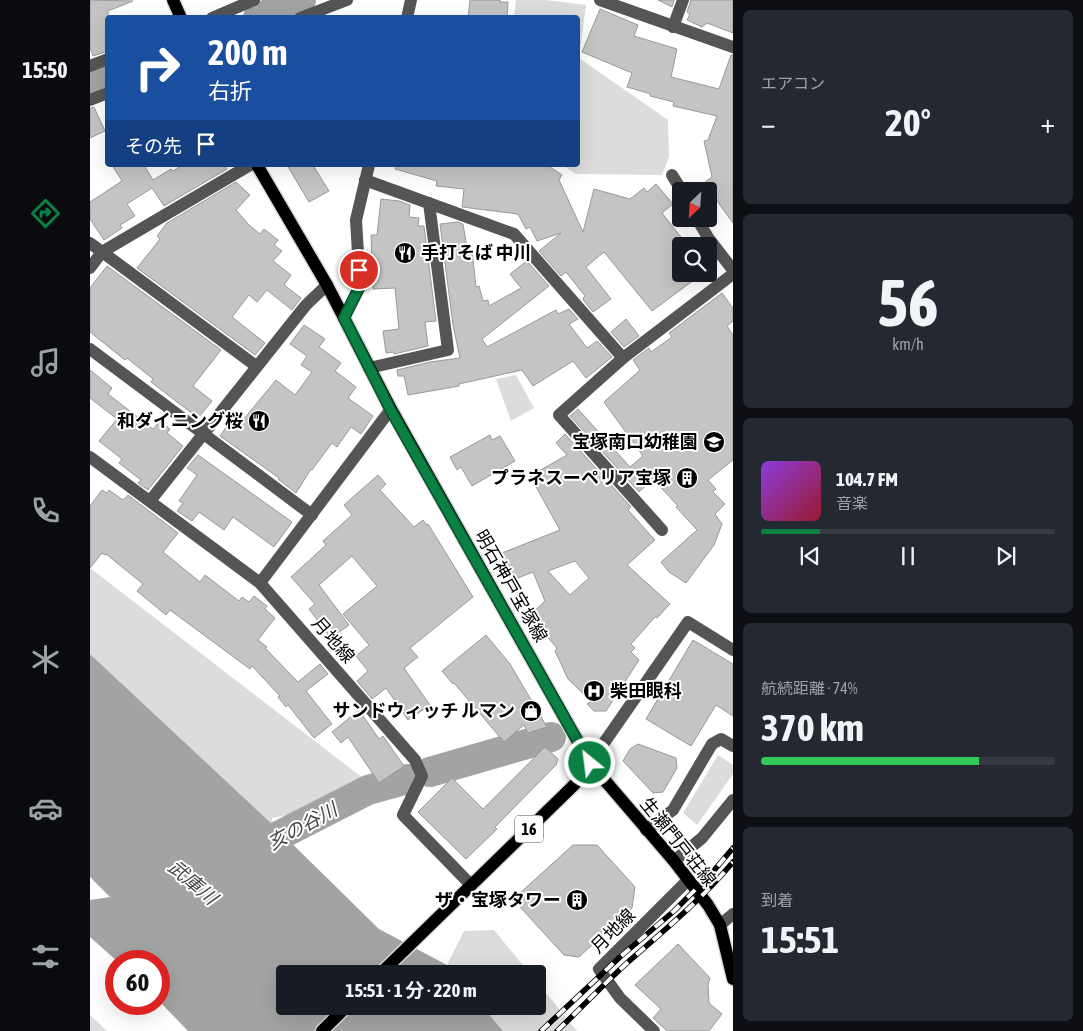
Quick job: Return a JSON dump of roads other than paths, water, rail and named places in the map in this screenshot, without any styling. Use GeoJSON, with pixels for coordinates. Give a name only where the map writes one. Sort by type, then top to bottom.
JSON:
{"type":"FeatureCollection","features":[{"type":"Feature","properties":{"kind":"main road"},"geometry":{"type":"LineString","coordinates":[[173,0],[180,15]]}},
{"type":"Feature","properties":{"kind":"main road","name":"明石神戸宝塚線"},"geometry":{"type":"LineString","coordinates":[[258,167],[327,285],[390,409],[590,763]]}},
{"type":"Feature","properties":{"kind":"main road","name":"生瀬門戸荘線"},"geometry":{"type":"LineString","coordinates":[[590,763],[674,861],[708,906],[720,925],[733,979]]}},
{"type":"Feature","properties":{"kind":"main road","name":"16"},"geometry":{"type":"LineString","coordinates":[[389,965],[574,785],[590,763]]}},
{"type":"Feature","properties":{"kind":"main road"},"geometry":{"type":"LineString","coordinates":[[322,1031],[338,1015]]}},
{"type":"Feature","properties":{"kind":"street"},"geometry":{"type":"LineString","coordinates":[[219,15],[254,0]]}},
{"type":"Feature","properties":{"kind":"street"},"geometry":{"type":"LineString","coordinates":[[308,15],[347,0]]}},
{"type":"Feature","properties":{"kind":"street"},"geometry":{"type":"LineString","coordinates":[[408,15],[411,0]]}},
{"type":"Feature","properties":{"kind":"street"},"geometry":{"type":"LineString","coordinates":[[600,0],[733,47]]}},
{"type":"Feature","properties":{"kind":"street"},"geometry":{"type":"LineString","coordinates":[[673,27],[683,0]]}},
{"type":"Feature","properties":{"kind":"street"},"geometry":{"type":"LineString","coordinates":[[90,66],[105,60]]}},
{"type":"Feature","properties":{"kind":"street"},"geometry":{"type":"LineString","coordinates":[[90,100],[105,94]]}},
{"type":"Feature","properties":{"kind":"street"},"geometry":{"type":"LineString","coordinates":[[90,268],[102,252],[247,167]]}},
{"type":"Feature","properties":{"kind":"street"},"geometry":{"type":"LineString","coordinates":[[344,318],[360,286],[356,220],[368,167]]}},
{"type":"Feature","properties":{"kind":"street"},"geometry":{"type":"LineString","coordinates":[[672,175],[676,182]]}},
{"type":"Feature","properties":{"kind":"street"},"geometry":{"type":"LineString","coordinates":[[365,180],[514,234],[623,358]]}},
{"type":"Feature","properties":{"kind":"street"},"geometry":{"type":"LineString","coordinates":[[369,368],[448,350],[429,203]]}},
{"type":"Feature","properties":{"kind":"street"},"geometry":{"type":"LineString","coordinates":[[662,530],[559,415],[623,358],[733,272],[702,228]]}},
{"type":"Feature","properties":{"kind":"street"},"geometry":{"type":"LineString","coordinates":[[90,243],[256,366]]}},
{"type":"Feature","properties":{"kind":"street"},"geometry":{"type":"LineString","coordinates":[[150,501],[256,366],[306,305],[327,285]]}},
{"type":"Feature","properties":{"kind":"street"},"geometry":{"type":"LineString","coordinates":[[90,349],[312,515]]}},
{"type":"Feature","properties":{"kind":"street"},"geometry":{"type":"LineString","coordinates":[[260,583],[390,409]]}},
{"type":"Feature","properties":{"kind":"street","name":"月地線"},"geometry":{"type":"LineString","coordinates":[[90,457],[260,583],[415,760],[422,776],[403,815],[467,888]]}},
{"type":"Feature","properties":{"kind":"street"},"geometry":{"type":"LineString","coordinates":[[590,763],[688,622],[733,650]]}},
{"type":"Feature","properties":{"kind":"street"},"geometry":{"type":"LineString","coordinates":[[646,830],[673,810],[712,744],[721,739],[733,746]]}},
{"type":"Feature","properties":{"kind":"street"},"geometry":{"type":"LineString","coordinates":[[674,861],[702,838],[733,800]]}},
{"type":"Feature","properties":{"kind":"street","name":"月地線"},"geometry":{"type":"LineString","coordinates":[[654,1031],[620,998],[599,969],[688,880]]}},
{"type":"Feature","properties":{"kind":"street"},"geometry":{"type":"LineString","coordinates":[[720,925],[733,914]]}},
{"type":"Feature","properties":{"kind":"water","name":"武庫川"},"geometry":{"type":"Polygon","coordinates":[[[90,654],[272,824],[379,929],[447,965],[276,965],[276,1015],[490,1015],[503,1031],[188,1031],[170,1012],[170,950],[105,950],[90,937],[90,900],[110,897],[90,877],[90,654]]]}},
{"type":"Feature","properties":{"kind":"waterway"},"geometry":{"type":"LineString","coordinates":[[265,15],[301,0]]}},
{"type":"Feature","properties":{"kind":"waterway"},"geometry":{"type":"LineString","coordinates":[[90,86],[105,79]]}},
{"type":"Feature","properties":{"kind":"waterway","name":"亥の谷川"},"geometry":{"type":"LineString","coordinates":[[430,772],[551,737]]}},
{"type":"Feature","properties":{"kind":"waterway","name":"亥の谷川"},"geometry":{"type":"LineString","coordinates":[[248,858],[278,836],[368,790],[408,779]]}},
{"type":"Feature","properties":{"kind":"railway"},"geometry":{"type":"LineString","coordinates":[[541,1031],[620,957],[674,911],[711,874],[733,848]]}},
{"type":"Feature","properties":{"kind":"railway"},"geometry":{"type":"LineString","coordinates":[[557,1031],[619,970],[696,901],[733,862]]}},
{"type":"Feature","properties":{"kind":"place","name":"手打そば 中川"},"geometry":{"type":"Point","coordinates":[405,253]}},
{"type":"Feature","properties":{"kind":"place","name":"和ダイニング桜"},"geometry":{"type":"Point","coordinates":[259,421]}},
{"type":"Feature","properties":{"kind":"place","name":"宝塚南口幼稚園"},"geometry":{"type":"Point","coordinates":[714,442]}},
{"type":"Feature","properties":{"kind":"place","name":"プラネスーペリア宝塚"},"geometry":{"type":"Point","coordinates":[687,478]}},
{"type":"Feature","properties":{"kind":"place","name":"柴田眼科"},"geometry":{"type":"Point","coordinates":[594,691]}},
{"type":"Feature","properties":{"kind":"place","name":"サンドウィッチ ルマン"},"geometry":{"type":"Point","coordinates":[531,711]}},
{"type":"Feature","properties":{"kind":"place","name":"ザ・宝塚タワー"},"geometry":{"type":"Point","coordinates":[577,900]}}]}
